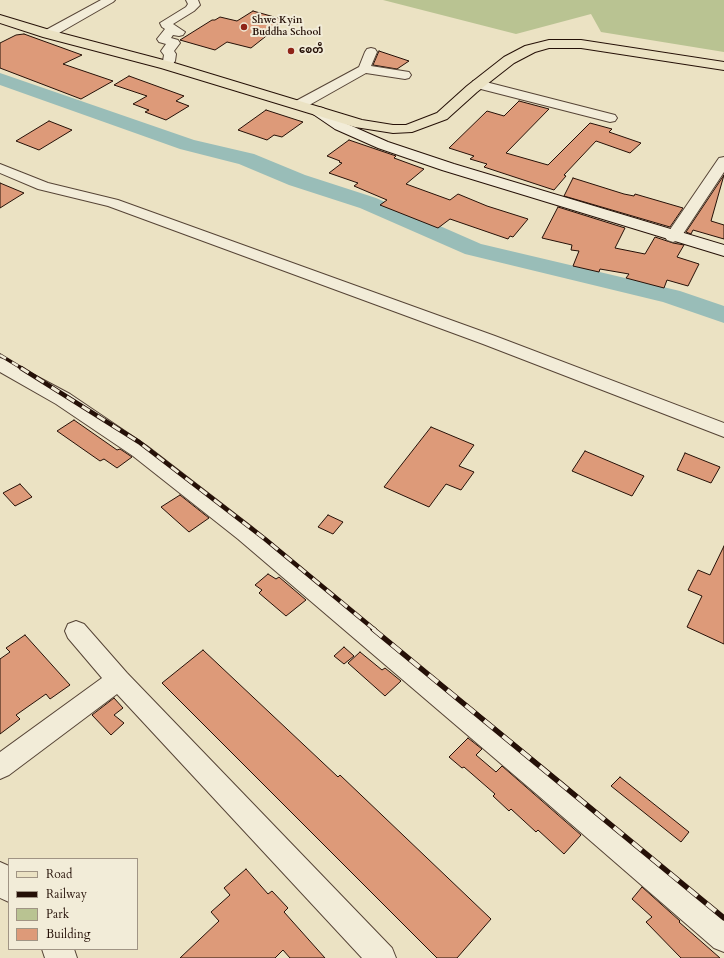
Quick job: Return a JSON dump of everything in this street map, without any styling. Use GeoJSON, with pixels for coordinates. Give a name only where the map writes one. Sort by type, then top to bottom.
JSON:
{"type":"FeatureCollection","features":[{"type":"Feature","properties":{"kind":"main road"},"geometry":{"type":"LineString","coordinates":[[0,19],[48,34],[166,65],[360,124],[386,128],[407,129],[442,116],[478,84],[509,60],[537,46],[549,44],[581,44],[724,66]]}},
{"type":"Feature","properties":{"kind":"street"},"geometry":{"type":"LineString","coordinates":[[48,34],[109,0]]}},
{"type":"Feature","properties":{"kind":"street"},"geometry":{"type":"LineString","coordinates":[[166,65],[170,54],[167,51],[174,43],[163,39],[170,31],[179,32],[166,25],[166,23],[190,9],[194,5],[192,0]]}},
{"type":"Feature","properties":{"kind":"street"},"geometry":{"type":"LineString","coordinates":[[364,69],[371,52]]}},
{"type":"Feature","properties":{"kind":"street"},"geometry":{"type":"LineString","coordinates":[[299,105],[364,69],[405,75]]}},
{"type":"Feature","properties":{"kind":"street"},"geometry":{"type":"LineString","coordinates":[[478,84],[610,118]]}},
{"type":"Feature","properties":{"kind":"street"},"geometry":{"type":"LineString","coordinates":[[318,111],[340,126],[383,146],[673,237],[724,251]]}},
{"type":"Feature","properties":{"kind":"street"},"geometry":{"type":"LineString","coordinates":[[673,237],[724,161]]}},
{"type":"Feature","properties":{"kind":"street"},"geometry":{"type":"LineString","coordinates":[[0,168],[48,188],[87,196],[146,215],[494,342],[724,430]]}},
{"type":"Feature","properties":{"kind":"street"},"geometry":{"type":"LineString","coordinates":[[0,364],[63,399],[140,451],[245,533],[419,681],[549,788],[724,938]]}},
{"type":"Feature","properties":{"kind":"street"},"geometry":{"type":"LineString","coordinates":[[76,631],[119,680],[382,958]]}},
{"type":"Feature","properties":{"kind":"street"},"geometry":{"type":"LineString","coordinates":[[0,767],[119,680]]}},
{"type":"Feature","properties":{"kind":"street"},"geometry":{"type":"LineString","coordinates":[[0,876],[8,887]]}},
{"type":"Feature","properties":{"kind":"street"},"geometry":{"type":"LineString","coordinates":[[57,950],[63,958]]}},
{"type":"Feature","properties":{"kind":"green space"},"geometry":{"type":"Polygon","coordinates":[[[383,0],[724,0],[724,52],[601,32],[591,14],[516,34],[383,0]]]}},
{"type":"Feature","properties":{"kind":"building"},"geometry":{"type":"Polygon","coordinates":[[[253,11],[285,20],[266,32],[270,33],[251,48],[227,42],[215,50],[180,40],[212,20],[220,17],[237,21],[253,11]]]}},
{"type":"Feature","properties":{"kind":"building"},"geometry":{"type":"Polygon","coordinates":[[[24,34],[82,55],[63,64],[113,81],[81,99],[0,68],[0,43],[16,35],[24,34]]]}},
{"type":"Feature","properties":{"kind":"building"},"geometry":{"type":"Polygon","coordinates":[[[379,51],[409,61],[397,69],[373,65],[379,51]]]}},
{"type":"Feature","properties":{"kind":"building"},"geometry":{"type":"Polygon","coordinates":[[[129,76],[184,96],[176,101],[189,106],[166,120],[145,112],[149,110],[133,104],[147,96],[114,85],[129,76]]]}},
{"type":"Feature","properties":{"kind":"building"},"geometry":{"type":"Polygon","coordinates":[[[519,101],[549,109],[506,153],[548,165],[590,123],[612,129],[609,132],[641,143],[630,153],[596,141],[564,175],[566,176],[554,190],[484,167],[487,164],[470,159],[474,156],[449,148],[487,111],[504,116],[519,101]]]}},
{"type":"Feature","properties":{"kind":"building"},"geometry":{"type":"Polygon","coordinates":[[[266,110],[303,122],[282,137],[274,135],[267,140],[238,130],[266,110]]]}},
{"type":"Feature","properties":{"kind":"building"},"geometry":{"type":"Polygon","coordinates":[[[49,121],[72,130],[39,150],[16,141],[49,121]]]}},
{"type":"Feature","properties":{"kind":"building"},"geometry":{"type":"Polygon","coordinates":[[[349,140],[396,156],[394,158],[424,169],[406,184],[450,200],[458,194],[487,206],[528,219],[513,237],[510,236],[508,239],[450,219],[438,228],[380,205],[387,200],[354,186],[358,183],[329,173],[342,163],[327,156],[349,140]]]}},
{"type":"Feature","properties":{"kind":"building"},"geometry":{"type":"Polygon","coordinates":[[[724,175],[711,221],[724,225],[724,239],[693,230],[691,234],[686,232],[724,175]]]}},
{"type":"Feature","properties":{"kind":"building"},"geometry":{"type":"Polygon","coordinates":[[[573,178],[624,194],[634,196],[635,194],[683,208],[670,227],[564,196],[573,178]]]}},
{"type":"Feature","properties":{"kind":"building"},"geometry":{"type":"Polygon","coordinates":[[[0,183],[24,193],[0,208],[0,183]]]}},
{"type":"Feature","properties":{"kind":"building"},"geometry":{"type":"Polygon","coordinates":[[[558,207],[625,228],[615,248],[645,254],[655,237],[684,245],[677,257],[699,264],[688,286],[667,280],[664,288],[626,278],[629,274],[600,269],[599,272],[573,266],[579,251],[571,250],[572,245],[542,238],[558,207]]]}},
{"type":"Feature","properties":{"kind":"building"},"geometry":{"type":"Polygon","coordinates":[[[74,420],[117,450],[120,449],[132,457],[117,468],[104,459],[100,461],[57,431],[74,420]]]}},
{"type":"Feature","properties":{"kind":"building"},"geometry":{"type":"Polygon","coordinates":[[[431,427],[474,445],[459,466],[474,472],[461,490],[446,484],[429,507],[384,487],[431,427]]]}},
{"type":"Feature","properties":{"kind":"building"},"geometry":{"type":"Polygon","coordinates":[[[585,451],[644,476],[632,496],[572,471],[585,451]]]}},
{"type":"Feature","properties":{"kind":"building"},"geometry":{"type":"Polygon","coordinates":[[[685,453],[720,467],[711,483],[677,470],[685,453]]]}},
{"type":"Feature","properties":{"kind":"building"},"geometry":{"type":"Polygon","coordinates":[[[20,484],[32,497],[15,506],[3,493],[20,484]]]}},
{"type":"Feature","properties":{"kind":"building"},"geometry":{"type":"Polygon","coordinates":[[[180,495],[209,518],[189,532],[161,507],[180,495]]]}},
{"type":"Feature","properties":{"kind":"building"},"geometry":{"type":"Polygon","coordinates":[[[328,515],[343,522],[333,534],[318,527],[328,515]]]}},
{"type":"Feature","properties":{"kind":"building"},"geometry":{"type":"Polygon","coordinates":[[[724,546],[724,644],[687,627],[702,596],[688,590],[698,570],[710,575],[724,546]]]}},
{"type":"Feature","properties":{"kind":"building"},"geometry":{"type":"Polygon","coordinates":[[[268,574],[276,579],[279,577],[306,600],[286,616],[259,593],[262,590],[255,585],[268,574]]]}},
{"type":"Feature","properties":{"kind":"building"},"geometry":{"type":"Polygon","coordinates":[[[25,635],[70,685],[50,699],[46,694],[16,715],[20,719],[0,734],[0,659],[10,652],[6,648],[25,635]]]}},
{"type":"Feature","properties":{"kind":"building"},"geometry":{"type":"Polygon","coordinates":[[[344,647],[354,656],[344,664],[334,656],[344,647]]]}},
{"type":"Feature","properties":{"kind":"building"},"geometry":{"type":"Polygon","coordinates":[[[203,650],[338,777],[340,775],[491,919],[457,958],[437,958],[162,683],[203,650]]]}},
{"type":"Feature","properties":{"kind":"building"},"geometry":{"type":"Polygon","coordinates":[[[360,652],[382,670],[385,668],[401,681],[385,696],[348,663],[360,652]]]}},
{"type":"Feature","properties":{"kind":"building"},"geometry":{"type":"Polygon","coordinates":[[[114,698],[123,708],[114,715],[124,723],[111,735],[92,715],[114,698]]]}},
{"type":"Feature","properties":{"kind":"building"},"geometry":{"type":"Polygon","coordinates":[[[468,738],[482,749],[476,755],[496,772],[502,766],[581,835],[564,854],[538,830],[536,832],[511,809],[509,811],[493,796],[495,794],[464,767],[462,768],[449,757],[468,738]]]}},
{"type":"Feature","properties":{"kind":"building"},"geometry":{"type":"Polygon","coordinates":[[[620,777],[689,832],[681,842],[611,786],[620,777]]]}},
{"type":"Feature","properties":{"kind":"building"},"geometry":{"type":"Polygon","coordinates":[[[246,869],[268,894],[272,891],[288,908],[284,912],[325,958],[290,958],[283,950],[275,958],[180,958],[219,921],[211,912],[230,895],[224,888],[246,869]]]}},
{"type":"Feature","properties":{"kind":"building"},"geometry":{"type":"Polygon","coordinates":[[[642,887],[720,958],[681,958],[646,922],[652,917],[632,899],[642,887]]]}},
{"type":"Feature","properties":{"kind":"waterway"},"geometry":{"type":"LineString","coordinates":[[0,79],[187,145],[246,159],[297,180],[368,203],[473,249],[671,296],[724,315]]}},
{"type":"Feature","properties":{"kind":"railway"},"geometry":{"type":"LineString","coordinates":[[0,355],[23,369]]}},
{"type":"Feature","properties":{"kind":"railway"},"geometry":{"type":"LineString","coordinates":[[21,368],[139,442],[265,539],[375,630]]}},
{"type":"Feature","properties":{"kind":"railway"},"geometry":{"type":"LineString","coordinates":[[373,629],[724,918]]}},
{"type":"Feature","properties":{"kind":"place","name":"Shwe Kyin Buddha School"},"geometry":{"type":"Point","coordinates":[244,27]}},
{"type":"Feature","properties":{"kind":"place","name":"စေတီ"},"geometry":{"type":"Point","coordinates":[291,51]}}]}
